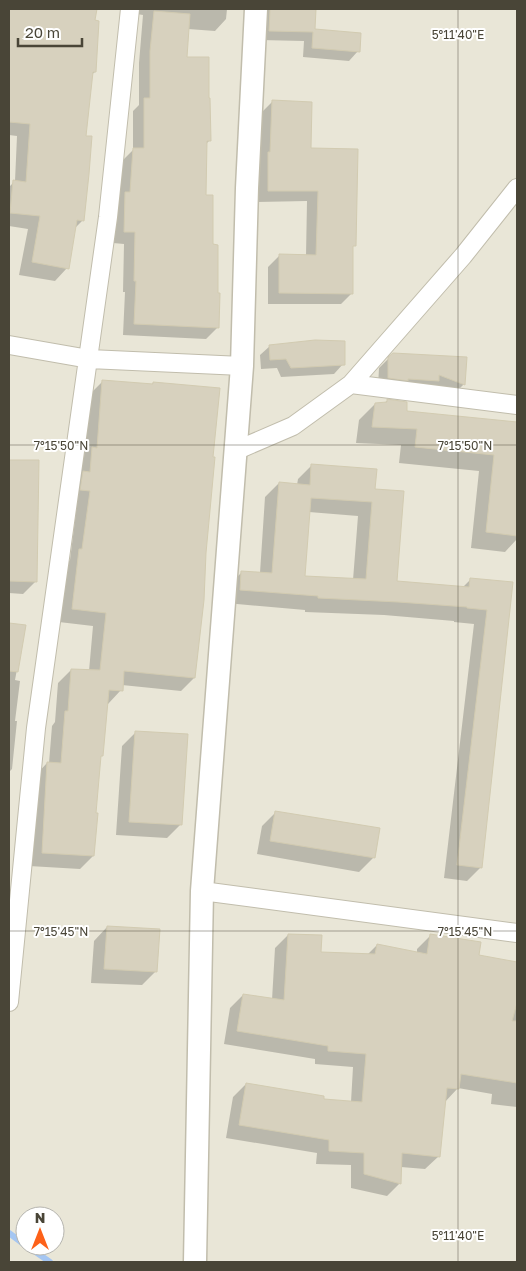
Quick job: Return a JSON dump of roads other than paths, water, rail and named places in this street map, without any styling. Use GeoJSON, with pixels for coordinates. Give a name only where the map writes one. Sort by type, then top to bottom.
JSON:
{"type":"FeatureCollection","features":[{"type":"Feature","properties":{"kind":"street"},"geometry":{"type":"LineString","coordinates":[[9,1002],[36,728],[108,217],[130,9]]}},
{"type":"Feature","properties":{"kind":"street"},"geometry":{"type":"LineString","coordinates":[[195,1262],[202,891],[242,366],[247,188],[256,9]]}},
{"type":"Feature","properties":{"kind":"street"},"geometry":{"type":"LineString","coordinates":[[235,451],[293,426],[351,384],[463,256],[517,188]]}},
{"type":"Feature","properties":{"kind":"street"},"geometry":{"type":"LineString","coordinates":[[9,345],[89,359],[242,366]]}},
{"type":"Feature","properties":{"kind":"street"},"geometry":{"type":"LineString","coordinates":[[351,384],[517,405]]}},
{"type":"Feature","properties":{"kind":"street"},"geometry":{"type":"LineString","coordinates":[[202,891],[517,933]]}},
{"type":"Feature","properties":{"kind":"waterway"},"geometry":{"type":"LineString","coordinates":[[9,1233],[15,1238]]}},
{"type":"Feature","properties":{"kind":"waterway"},"geometry":{"type":"LineString","coordinates":[[41,1256],[50,1262]]}}]}
